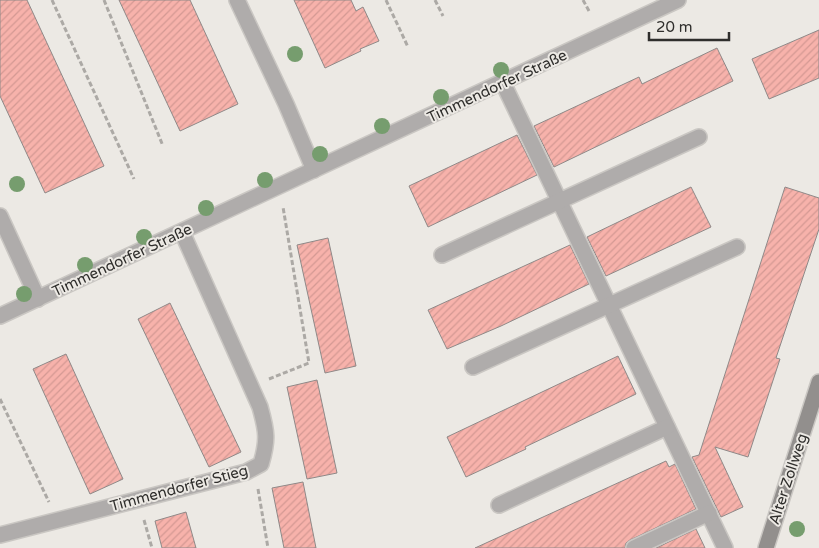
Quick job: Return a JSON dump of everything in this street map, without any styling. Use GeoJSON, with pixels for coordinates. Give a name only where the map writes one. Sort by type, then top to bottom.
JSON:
{"type":"FeatureCollection","features":[{"type":"Feature","properties":{"kind":"street"},"geometry":{"type":"LineString","coordinates":[[238,0],[314,170]]}},
{"type":"Feature","properties":{"kind":"street","name":"Timmendorfer Straße"},"geometry":{"type":"LineString","coordinates":[[0,316],[678,0]]}},
{"type":"Feature","properties":{"kind":"street"},"geometry":{"type":"LineString","coordinates":[[503,83],[725,548]]}},
{"type":"Feature","properties":{"kind":"street"},"geometry":{"type":"LineString","coordinates":[[442,255],[698,137]]}},
{"type":"Feature","properties":{"kind":"street","name":"Timmendorfer Straße"},"geometry":{"type":"LineString","coordinates":[[0,216],[38,299]]}},
{"type":"Feature","properties":{"kind":"street","name":"Timmendorfer Stieg"},"geometry":{"type":"LineString","coordinates":[[0,535],[246,472],[262,464],[267,431],[260,407],[182,232]]}},
{"type":"Feature","properties":{"kind":"street"},"geometry":{"type":"LineString","coordinates":[[473,367],[609,307],[737,247]]}},
{"type":"Feature","properties":{"kind":"street","name":"Alter Zollweg"},"geometry":{"type":"LineString","coordinates":[[766,548],[819,382]]}},
{"type":"Feature","properties":{"kind":"street"},"geometry":{"type":"LineString","coordinates":[[500,505],[667,427]]}},
{"type":"Feature","properties":{"kind":"street"},"geometry":{"type":"LineString","coordinates":[[634,548],[709,514]]}},
{"type":"Feature","properties":{"kind":"path"},"geometry":{"type":"LineString","coordinates":[[52,0],[134,179]]}},
{"type":"Feature","properties":{"kind":"path"},"geometry":{"type":"LineString","coordinates":[[104,0],[163,146]]}},
{"type":"Feature","properties":{"kind":"path"},"geometry":{"type":"LineString","coordinates":[[386,0],[408,47]]}},
{"type":"Feature","properties":{"kind":"path"},"geometry":{"type":"LineString","coordinates":[[435,0],[443,16]]}},
{"type":"Feature","properties":{"kind":"path"},"geometry":{"type":"LineString","coordinates":[[583,0],[589,11]]}},
{"type":"Feature","properties":{"kind":"path"},"geometry":{"type":"LineString","coordinates":[[250,386],[309,363],[280,186]]}},
{"type":"Feature","properties":{"kind":"path"},"geometry":{"type":"LineString","coordinates":[[0,399],[57,520]]}},
{"type":"Feature","properties":{"kind":"path"},"geometry":{"type":"LineString","coordinates":[[255,468],[268,548]]}},
{"type":"Feature","properties":{"kind":"path"},"geometry":{"type":"LineString","coordinates":[[138,499],[152,548]]}},
{"type":"Feature","properties":{"kind":"building"},"geometry":{"type":"Polygon","coordinates":[[[0,0],[27,0],[104,166],[45,193],[0,96],[0,0]]]}},
{"type":"Feature","properties":{"kind":"building"},"geometry":{"type":"Polygon","coordinates":[[[119,0],[190,0],[238,104],[180,131],[119,0]]]}},
{"type":"Feature","properties":{"kind":"building"},"geometry":{"type":"Polygon","coordinates":[[[294,0],[351,0],[356,11],[363,7],[379,41],[325,68],[294,0]]]}},
{"type":"Feature","properties":{"kind":"building"},"geometry":{"type":"Polygon","coordinates":[[[819,30],[819,78],[769,99],[752,59],[819,30]]]}},
{"type":"Feature","properties":{"kind":"building"},"geometry":{"type":"Polygon","coordinates":[[[717,48],[733,81],[554,167],[534,126],[639,77],[642,84],[717,48]]]}},
{"type":"Feature","properties":{"kind":"building"},"geometry":{"type":"Polygon","coordinates":[[[517,135],[537,175],[428,227],[409,186],[517,135]]]}},
{"type":"Feature","properties":{"kind":"building"},"geometry":{"type":"Polygon","coordinates":[[[691,187],[711,227],[606,276],[587,237],[691,187]]]}},
{"type":"Feature","properties":{"kind":"building"},"geometry":{"type":"Polygon","coordinates":[[[785,187],[819,198],[819,229],[776,358],[780,359],[748,457],[715,447],[743,507],[721,517],[692,457],[699,455],[785,187]]]}},
{"type":"Feature","properties":{"kind":"building"},"geometry":{"type":"Polygon","coordinates":[[[328,238],[356,366],[325,373],[297,245],[328,238]]]}},
{"type":"Feature","properties":{"kind":"building"},"geometry":{"type":"Polygon","coordinates":[[[570,245],[589,284],[501,326],[447,349],[428,310],[570,245]]]}},
{"type":"Feature","properties":{"kind":"building"},"geometry":{"type":"Polygon","coordinates":[[[170,303],[241,452],[209,467],[138,319],[170,303]]]}},
{"type":"Feature","properties":{"kind":"building"},"geometry":{"type":"Polygon","coordinates":[[[66,354],[123,479],[90,494],[33,369],[66,354]]]}},
{"type":"Feature","properties":{"kind":"building"},"geometry":{"type":"Polygon","coordinates":[[[618,356],[636,394],[466,477],[447,437],[618,356]]]}},
{"type":"Feature","properties":{"kind":"building"},"geometry":{"type":"Polygon","coordinates":[[[317,380],[337,473],[307,479],[287,387],[317,380]]]}},
{"type":"Feature","properties":{"kind":"building"},"geometry":{"type":"Polygon","coordinates":[[[666,461],[669,467],[675,464],[696,509],[630,540],[626,543],[625,548],[475,548],[666,461]]]}},
{"type":"Feature","properties":{"kind":"building"},"geometry":{"type":"Polygon","coordinates":[[[303,482],[316,548],[284,548],[272,488],[303,482]]]}},
{"type":"Feature","properties":{"kind":"building"},"geometry":{"type":"Polygon","coordinates":[[[186,512],[196,548],[162,548],[155,521],[186,512]]]}},
{"type":"Feature","properties":{"kind":"building"},"geometry":{"type":"Polygon","coordinates":[[[696,529],[705,548],[656,548],[696,529]]]}}]}
